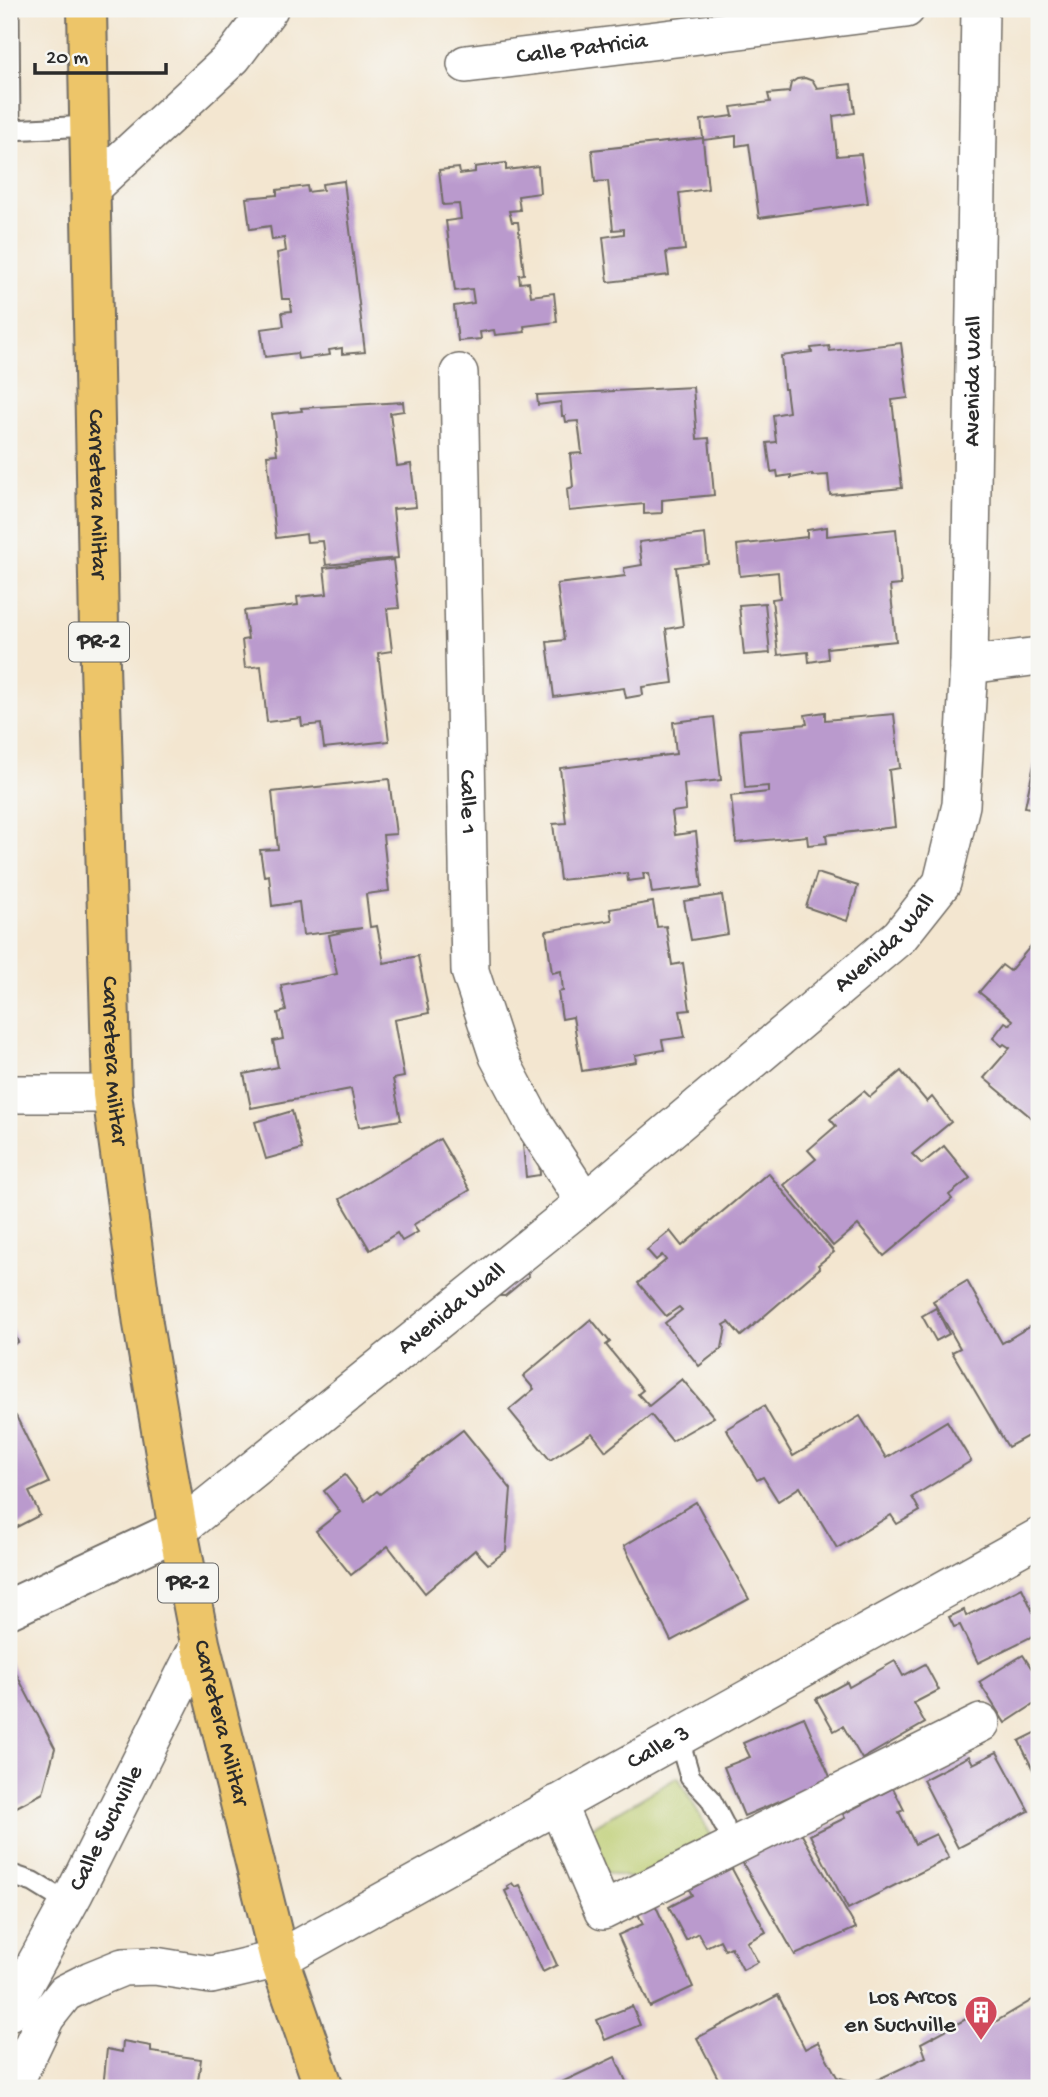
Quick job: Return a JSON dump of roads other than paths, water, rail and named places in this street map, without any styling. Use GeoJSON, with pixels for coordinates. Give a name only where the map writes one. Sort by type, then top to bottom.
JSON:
{"type":"FeatureCollection","features":[{"type":"Feature","properties":{"kind":"main road","name":"Carretera Militar"},"geometry":{"type":"LineString","coordinates":[[87,9],[112,1094],[143,1324],[200,1643],[279,1959],[324,2088]]}},
{"type":"Feature","properties":{"kind":"street"},"geometry":{"type":"LineString","coordinates":[[90,189],[233,57],[269,9]]}},
{"type":"Feature","properties":{"kind":"street","name":"Calle Patricia"},"geometry":{"type":"LineString","coordinates":[[466,64],[906,9]]}},
{"type":"Feature","properties":{"kind":"street","name":"Avenida Wall"},"geometry":{"type":"LineString","coordinates":[[178,1530],[584,1202],[900,936],[942,883],[961,805],[969,665],[980,9]]}},
{"type":"Feature","properties":{"kind":"street","name":"Calle 1"},"geometry":{"type":"LineString","coordinates":[[459,373],[470,971],[498,1056],[533,1122],[584,1202]]}},
{"type":"Feature","properties":{"kind":"street"},"geometry":{"type":"LineString","coordinates":[[969,665],[1039,656]]}},
{"type":"Feature","properties":{"kind":"street"},"geometry":{"type":"LineString","coordinates":[[9,1094],[112,1094]]}},
{"type":"Feature","properties":{"kind":"street"},"geometry":{"type":"LineString","coordinates":[[9,1609],[178,1530]]}},
{"type":"Feature","properties":{"kind":"street","name":"Calle 3"},"geometry":{"type":"LineString","coordinates":[[12,2088],[46,2017],[65,1993],[123,1967],[155,1966],[211,1975],[279,1959],[1039,1537]]}},
{"type":"Feature","properties":{"kind":"street","name":"Calle Suchville"},"geometry":{"type":"LineString","coordinates":[[9,2012],[69,1904],[200,1643]]}},
{"type":"Feature","properties":{"kind":"street"},"geometry":{"type":"LineString","coordinates":[[557,1804],[603,1911],[981,1723]]}},
{"type":"Feature","properties":{"kind":"lane"},"geometry":{"type":"LineString","coordinates":[[9,9],[10,130],[89,126]]}},
{"type":"Feature","properties":{"kind":"lane"},"geometry":{"type":"LineString","coordinates":[[678,1736],[690,1777],[710,1798],[724,1825]]}},
{"type":"Feature","properties":{"kind":"lane"},"geometry":{"type":"LineString","coordinates":[[9,1874],[33,1882],[69,1904]]}},
{"type":"Feature","properties":{"kind":"place","name":"Los Arcos en Suchville"},"geometry":{"type":"Point","coordinates":[981,2042]}}]}
